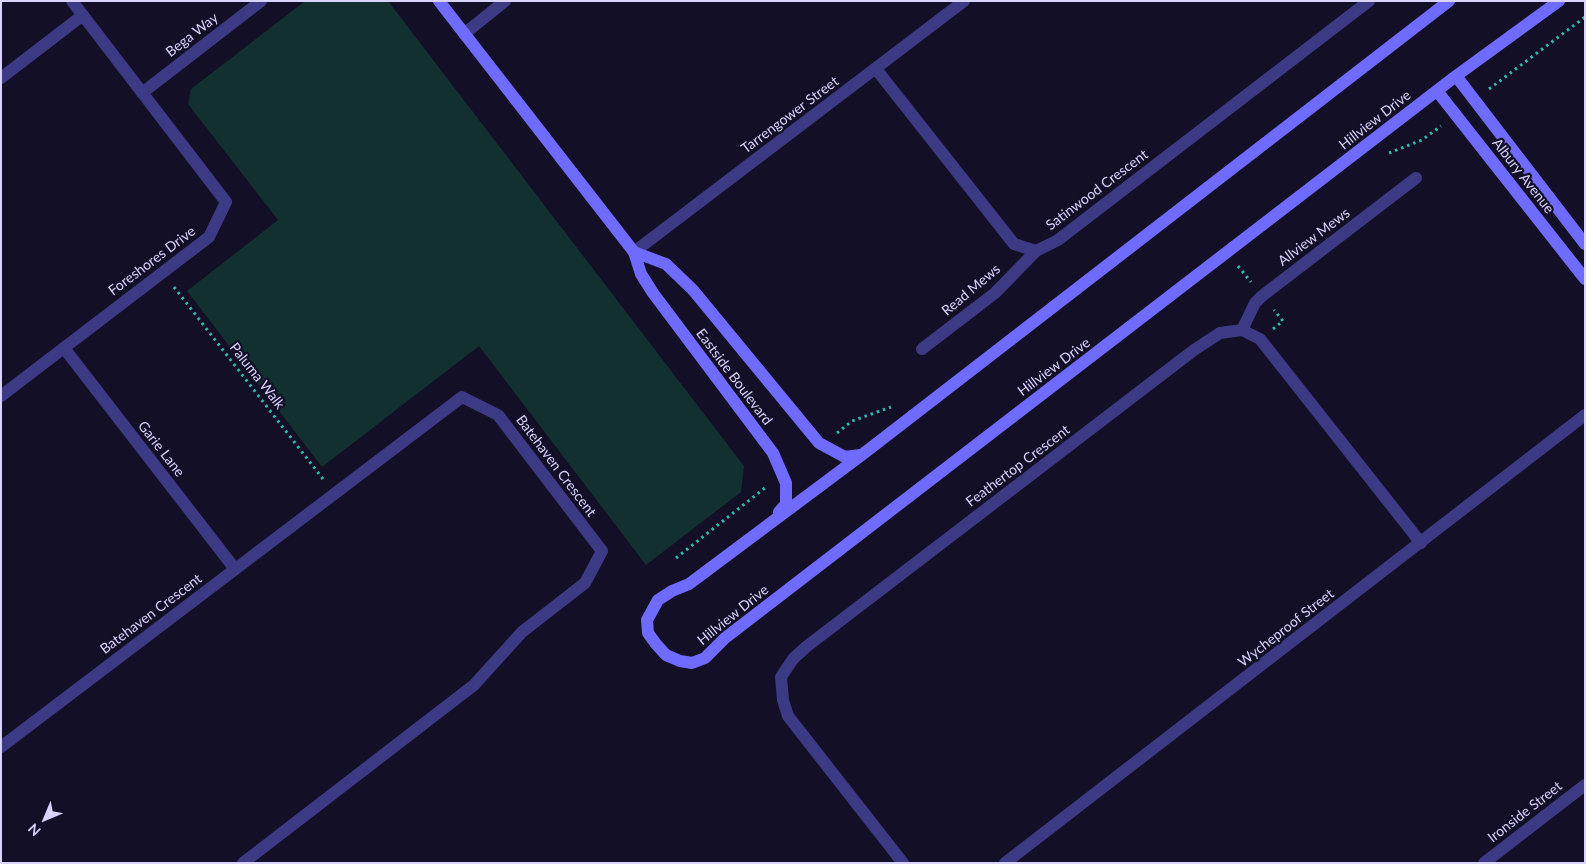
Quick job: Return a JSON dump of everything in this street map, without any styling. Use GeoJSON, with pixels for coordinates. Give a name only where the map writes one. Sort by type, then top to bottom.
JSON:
{"type":"FeatureCollection","features":[{"type":"Feature","properties":{"kind":"street","name":"Foreshores Drive"},"geometry":{"type":"LineString","coordinates":[[1,396],[209,237],[226,202],[72,1]]}},
{"type":"Feature","properties":{"kind":"street","name":"Bega Way"},"geometry":{"type":"LineString","coordinates":[[142,93],[261,1]]}},
{"type":"Feature","properties":{"kind":"street","name":"Eastside Boulevard"},"geometry":{"type":"LineString","coordinates":[[439,1],[634,252],[640,274],[653,293],[773,453],[786,483],[786,504],[770,522]]}},
{"type":"Feature","properties":{"kind":"street"},"geometry":{"type":"LineString","coordinates":[[464,34],[505,1]]}},
{"type":"Feature","properties":{"kind":"street","name":"Tarrengower Street"},"geometry":{"type":"LineString","coordinates":[[634,252],[964,1]]}},
{"type":"Feature","properties":{"kind":"street","name":"Satinwood Crescent"},"geometry":{"type":"LineString","coordinates":[[1036,251],[1058,240],[1369,1]]}},
{"type":"Feature","properties":{"kind":"street","name":"Hillview Drive"},"geometry":{"type":"LineString","coordinates":[[1449,1],[863,454],[689,584],[672,591],[658,600],[648,620],[648,633],[666,655],[692,663],[705,658],[725,638],[1456,76],[1559,1]]}},
{"type":"Feature","properties":{"kind":"street"},"geometry":{"type":"LineString","coordinates":[[1,78],[83,15]]}},
{"type":"Feature","properties":{"kind":"street"},"geometry":{"type":"LineString","coordinates":[[876,69],[1014,244],[1036,251]]}},
{"type":"Feature","properties":{"kind":"street","name":"Albury Avenue"},"geometry":{"type":"LineString","coordinates":[[1456,76],[1585,244]]}},
{"type":"Feature","properties":{"kind":"street","name":"Albury Avenue"},"geometry":{"type":"LineString","coordinates":[[1437,91],[1585,279]]}},
{"type":"Feature","properties":{"kind":"street","name":"Allview Mews"},"geometry":{"type":"LineString","coordinates":[[1242,330],[1255,304],[1262,296],[1416,178]]}},
{"type":"Feature","properties":{"kind":"street","name":"Read Mews"},"geometry":{"type":"LineString","coordinates":[[922,349],[995,293],[1036,251]]}},
{"type":"Feature","properties":{"kind":"street","name":"Eastside Boulevard"},"geometry":{"type":"LineString","coordinates":[[634,252],[666,264],[693,290],[819,443],[845,457],[863,454]]}},
{"type":"Feature","properties":{"kind":"street"},"geometry":{"type":"LineString","coordinates":[[1242,330],[1260,339],[1276,358],[1421,543]]}},
{"type":"Feature","properties":{"kind":"street","name":"Feathertop Crescent"},"geometry":{"type":"LineString","coordinates":[[903,863],[788,716],[783,700],[782,677],[793,660],[806,647],[1194,350],[1220,332],[1242,330]]}},
{"type":"Feature","properties":{"kind":"street","name":"Garie Lane"},"geometry":{"type":"LineString","coordinates":[[64,348],[235,569]]}},
{"type":"Feature","properties":{"kind":"street","name":"Batehaven Crescent"},"geometry":{"type":"LineString","coordinates":[[1,747],[462,397],[498,415],[602,551],[585,583],[522,632],[474,685],[242,863]]}},
{"type":"Feature","properties":{"kind":"street","name":"Wycheproof Street"},"geometry":{"type":"LineString","coordinates":[[1005,863],[1585,415]]}},
{"type":"Feature","properties":{"kind":"street","name":"Ironside Street"},"geometry":{"type":"LineString","coordinates":[[1484,863],[1585,785]]}},
{"type":"Feature","properties":{"kind":"path","name":"Paluma Walk"},"geometry":{"type":"LineString","coordinates":[[162,272],[334,493]]}},
{"type":"Feature","properties":{"kind":"green space"},"geometry":{"type":"Polygon","coordinates":[[[305,1],[388,1],[744,466],[741,492],[646,565],[479,346],[322,467],[187,291],[278,220],[188,104],[191,89],[305,1]]]}}]}
